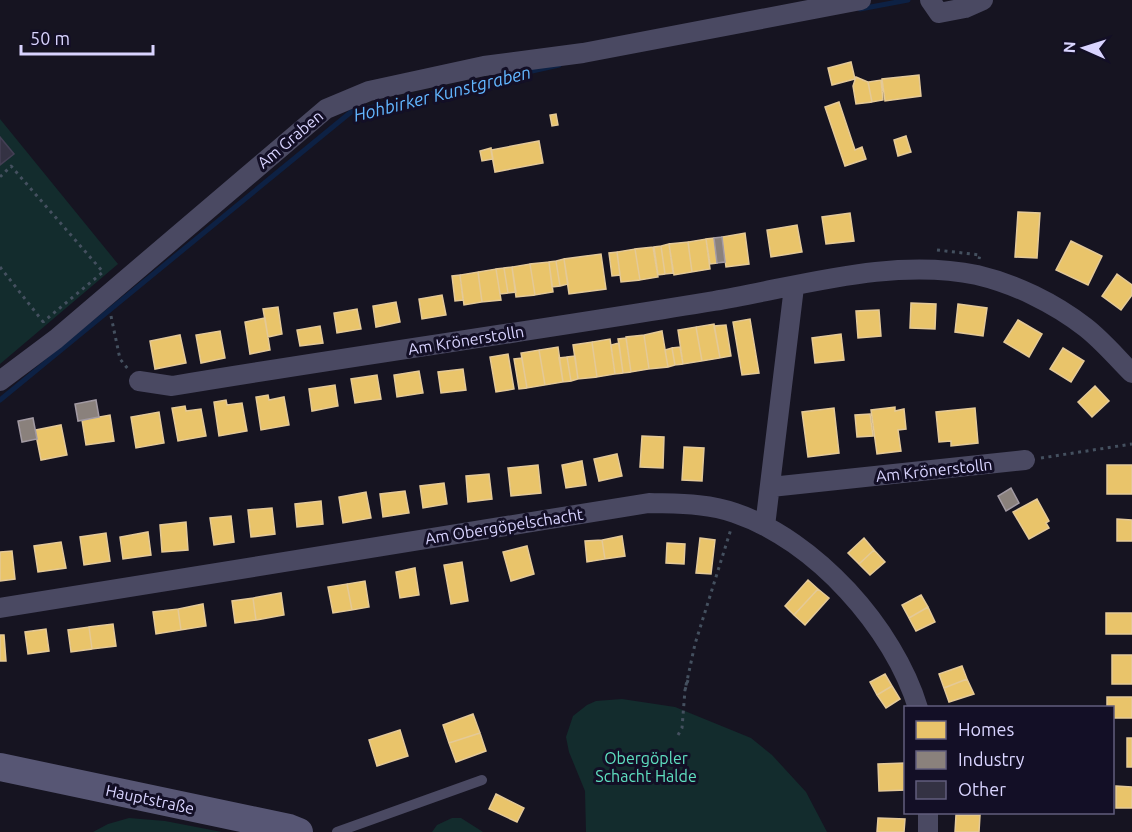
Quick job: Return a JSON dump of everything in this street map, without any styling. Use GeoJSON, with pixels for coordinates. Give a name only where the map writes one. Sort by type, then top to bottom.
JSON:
{"type":"FeatureCollection","features":[{"type":"Feature","properties":{"kind":"street","name":"Am Graben"},"geometry":{"type":"LineString","coordinates":[[0,381],[56,339],[326,109],[369,91],[484,66],[583,53],[861,0]]}},
{"type":"Feature","properties":{"kind":"street"},"geometry":{"type":"LineString","coordinates":[[933,4],[939,13],[965,9],[983,0]]}},
{"type":"Feature","properties":{"kind":"street","name":"Am Krönerstolln"},"geometry":{"type":"LineString","coordinates":[[139,381],[172,386],[717,301],[876,272],[910,269],[978,275],[1012,286],[1046,301],[1086,328],[1132,373]]}},
{"type":"Feature","properties":{"kind":"street"},"geometry":{"type":"LineString","coordinates":[[765,526],[794,287]]}},
{"type":"Feature","properties":{"kind":"street","name":"Am Krönerstolln"},"geometry":{"type":"LineString","coordinates":[[771,487],[1025,460]]}},
{"type":"Feature","properties":{"kind":"street","name":"Am Obergöpelschacht"},"geometry":{"type":"LineString","coordinates":[[0,608],[649,503],[712,506],[765,526],[793,543],[842,583],[888,643],[905,672],[917,706]]}},
{"type":"Feature","properties":{"kind":"street","name":"Hauptstraße"},"geometry":{"type":"LineString","coordinates":[[0,767],[299,832]]}},
{"type":"Feature","properties":{"kind":"street"},"geometry":{"type":"LineString","coordinates":[[928,814],[928,832]]}},
{"type":"Feature","properties":{"kind":"lane"},"geometry":{"type":"LineString","coordinates":[[337,832],[482,780]]}},
{"type":"Feature","properties":{"kind":"path"},"geometry":{"type":"LineString","coordinates":[[0,175],[11,166],[103,272],[43,322],[0,267]]}},
{"type":"Feature","properties":{"kind":"path"},"geometry":{"type":"LineString","coordinates":[[111,314],[120,359],[139,381]]}},
{"type":"Feature","properties":{"kind":"path"},"geometry":{"type":"LineString","coordinates":[[1025,460],[1132,444]]}},
{"type":"Feature","properties":{"kind":"path"},"geometry":{"type":"LineString","coordinates":[[678,735],[695,644],[735,513]]}},
{"type":"Feature","properties":{"kind":"path"},"geometry":{"type":"LineString","coordinates":[[685,690],[688,680]]}},
{"type":"Feature","properties":{"kind":"green space"},"geometry":{"type":"Polygon","coordinates":[[[0,119],[118,264],[0,364],[0,119]]]}},
{"type":"Feature","properties":{"kind":"green space","name":"Obergöpler Schacht Halde"},"geometry":{"type":"Polygon","coordinates":[[[622,699],[675,707],[751,738],[772,755],[806,792],[827,832],[586,832],[585,791],[569,752],[566,737],[573,716],[587,705],[596,701],[622,699]]]}},
{"type":"Feature","properties":{"kind":"green space"},"geometry":{"type":"Polygon","coordinates":[[[129,818],[165,821],[222,832],[93,832],[108,824],[129,818]]]}},
{"type":"Feature","properties":{"kind":"green space"},"geometry":{"type":"Polygon","coordinates":[[[452,818],[461,818],[483,832],[432,832],[437,825],[452,818]]]}},
{"type":"Feature","properties":{"kind":"building: Homes"},"geometry":{"type":"Polygon","coordinates":[[[851,62],[855,79],[832,85],[828,68],[851,62]]]}},
{"type":"Feature","properties":{"kind":"building: Homes"},"geometry":{"type":"Polygon","coordinates":[[[919,75],[921,96],[885,101],[882,79],[919,75]]]}},
{"type":"Feature","properties":{"kind":"building: Homes"},"geometry":{"type":"Polygon","coordinates":[[[856,77],[868,82],[872,102],[856,104],[853,86],[856,77]]]}},
{"type":"Feature","properties":{"kind":"building: Homes"},"geometry":{"type":"Polygon","coordinates":[[[881,80],[883,100],[872,102],[868,82],[881,80]]]}},
{"type":"Feature","properties":{"kind":"building: Homes"},"geometry":{"type":"Polygon","coordinates":[[[839,102],[855,150],[862,147],[866,159],[845,166],[825,107],[839,102]]]}},
{"type":"Feature","properties":{"kind":"building: Homes"},"geometry":{"type":"Polygon","coordinates":[[[556,114],[558,125],[552,126],[550,115],[556,114]]]}},
{"type":"Feature","properties":{"kind":"building: Homes"},"geometry":{"type":"Polygon","coordinates":[[[906,136],[911,152],[898,156],[894,140],[906,136]]]}},
{"type":"Feature","properties":{"kind":"building: Homes"},"geometry":{"type":"Polygon","coordinates":[[[539,141],[543,163],[495,172],[491,150],[539,141]]]}},
{"type":"Feature","properties":{"kind":"building: Homes"},"geometry":{"type":"Polygon","coordinates":[[[491,148],[493,159],[482,161],[480,151],[491,148]]]}},
{"type":"Feature","properties":{"kind":"building: Homes"},"geometry":{"type":"Polygon","coordinates":[[[1018,212],[1040,213],[1037,258],[1015,257],[1018,212]]]}},
{"type":"Feature","properties":{"kind":"building: Homes"},"geometry":{"type":"Polygon","coordinates":[[[850,213],[854,241],[826,244],[822,217],[850,213]]]}},
{"type":"Feature","properties":{"kind":"building: Homes"},"geometry":{"type":"Polygon","coordinates":[[[797,225],[802,252],[771,257],[767,230],[797,225]]]}},
{"type":"Feature","properties":{"kind":"building: Homes"},"geometry":{"type":"Polygon","coordinates":[[[745,233],[749,264],[726,267],[722,237],[745,233]]]}},
{"type":"Feature","properties":{"kind":"building: Homes"},"geometry":{"type":"Polygon","coordinates":[[[714,238],[717,263],[710,264],[706,239],[714,238]]]}},
{"type":"Feature","properties":{"kind":"building: Homes"},"geometry":{"type":"Polygon","coordinates":[[[706,239],[710,269],[692,272],[688,242],[706,239]]]}},
{"type":"Feature","properties":{"kind":"building: Homes"},"geometry":{"type":"Polygon","coordinates":[[[1071,241],[1102,256],[1088,285],[1056,270],[1071,241]]]}},
{"type":"Feature","properties":{"kind":"building: Homes"},"geometry":{"type":"Polygon","coordinates":[[[688,242],[692,272],[674,275],[669,244],[688,242]]]}},
{"type":"Feature","properties":{"kind":"building: Homes"},"geometry":{"type":"Polygon","coordinates":[[[669,244],[673,273],[665,274],[661,246],[669,244]]]}},
{"type":"Feature","properties":{"kind":"building: Homes"},"geometry":{"type":"Polygon","coordinates":[[[661,246],[665,274],[658,275],[654,247],[661,246]]]}},
{"type":"Feature","properties":{"kind":"building: Homes"},"geometry":{"type":"Polygon","coordinates":[[[653,247],[658,277],[640,280],[635,249],[653,247]]]}},
{"type":"Feature","properties":{"kind":"building: Homes"},"geometry":{"type":"Polygon","coordinates":[[[635,249],[640,280],[621,282],[617,252],[635,249]]]}},
{"type":"Feature","properties":{"kind":"building: Homes"},"geometry":{"type":"Polygon","coordinates":[[[617,252],[620,275],[612,276],[609,253],[617,252]]]}},
{"type":"Feature","properties":{"kind":"building: Homes"},"geometry":{"type":"Polygon","coordinates":[[[601,254],[606,289],[569,294],[564,259],[601,254]]]}},
{"type":"Feature","properties":{"kind":"building: Homes"},"geometry":{"type":"Polygon","coordinates":[[[564,259],[568,284],[560,286],[556,261],[564,259]]]}},
{"type":"Feature","properties":{"kind":"building: Homes"},"geometry":{"type":"Polygon","coordinates":[[[556,261],[560,286],[552,287],[549,262],[556,261]]]}},
{"type":"Feature","properties":{"kind":"building: Homes"},"geometry":{"type":"Polygon","coordinates":[[[549,262],[553,292],[535,295],[530,264],[549,262]]]}},
{"type":"Feature","properties":{"kind":"building: Homes"},"geometry":{"type":"Polygon","coordinates":[[[530,264],[535,295],[516,297],[512,267],[530,264]]]}},
{"type":"Feature","properties":{"kind":"building: Homes"},"geometry":{"type":"Polygon","coordinates":[[[512,267],[516,292],[508,293],[504,268],[512,267]]]}},
{"type":"Feature","properties":{"kind":"building: Homes"},"geometry":{"type":"Polygon","coordinates":[[[504,268],[508,293],[500,294],[496,269],[504,268]]]}},
{"type":"Feature","properties":{"kind":"building: Homes"},"geometry":{"type":"Polygon","coordinates":[[[496,269],[501,300],[482,302],[478,272],[496,269]]]}},
{"type":"Feature","properties":{"kind":"building: Homes"},"geometry":{"type":"Polygon","coordinates":[[[478,272],[482,302],[464,305],[460,275],[478,272]]]}},
{"type":"Feature","properties":{"kind":"building: Homes"},"geometry":{"type":"Polygon","coordinates":[[[1117,274],[1132,285],[1132,295],[1121,310],[1102,296],[1117,274]]]}},
{"type":"Feature","properties":{"kind":"building: Homes"},"geometry":{"type":"Polygon","coordinates":[[[460,275],[463,300],[455,301],[452,276],[460,275]]]}},
{"type":"Feature","properties":{"kind":"building: Homes"},"geometry":{"type":"Polygon","coordinates":[[[442,295],[446,315],[422,319],[419,299],[442,295]]]}},
{"type":"Feature","properties":{"kind":"building: Homes"},"geometry":{"type":"Polygon","coordinates":[[[396,302],[400,322],[376,327],[373,306],[396,302]]]}},
{"type":"Feature","properties":{"kind":"building: Homes"},"geometry":{"type":"Polygon","coordinates":[[[911,303],[936,304],[935,329],[910,328],[911,303]]]}},
{"type":"Feature","properties":{"kind":"building: Homes"},"geometry":{"type":"Polygon","coordinates":[[[958,304],[987,308],[983,336],[955,332],[958,304]]]}},
{"type":"Feature","properties":{"kind":"building: Homes"},"geometry":{"type":"Polygon","coordinates":[[[278,307],[282,334],[268,337],[263,309],[278,307]]]}},
{"type":"Feature","properties":{"kind":"building: Homes"},"geometry":{"type":"Polygon","coordinates":[[[357,309],[361,329],[337,333],[334,313],[357,309]]]}},
{"type":"Feature","properties":{"kind":"building: Homes"},"geometry":{"type":"Polygon","coordinates":[[[879,310],[881,336],[858,338],[856,311],[879,310]]]}},
{"type":"Feature","properties":{"kind":"building: Homes"},"geometry":{"type":"Polygon","coordinates":[[[265,318],[270,350],[250,354],[245,322],[265,318]]]}},
{"type":"Feature","properties":{"kind":"building: Homes"},"geometry":{"type":"Polygon","coordinates":[[[750,319],[759,373],[742,375],[733,322],[750,319]]]}},
{"type":"Feature","properties":{"kind":"building: Homes"},"geometry":{"type":"Polygon","coordinates":[[[1018,320],[1042,334],[1029,357],[1004,342],[1018,320]]]}},
{"type":"Feature","properties":{"kind":"building: Homes"},"geometry":{"type":"Polygon","coordinates":[[[714,324],[720,358],[702,361],[696,327],[714,324]]]}},
{"type":"Feature","properties":{"kind":"building: Homes"},"geometry":{"type":"Polygon","coordinates":[[[726,325],[731,356],[720,358],[714,326],[726,325]]]}},
{"type":"Feature","properties":{"kind":"building: Homes"},"geometry":{"type":"Polygon","coordinates":[[[320,326],[323,343],[300,346],[297,330],[320,326]]]}},
{"type":"Feature","properties":{"kind":"building: Homes"},"geometry":{"type":"Polygon","coordinates":[[[696,327],[702,361],[683,364],[678,330],[696,327]]]}},
{"type":"Feature","properties":{"kind":"building: Homes"},"geometry":{"type":"Polygon","coordinates":[[[220,331],[225,358],[201,363],[196,335],[220,331]]]}},
{"type":"Feature","properties":{"kind":"building: Homes"},"geometry":{"type":"Polygon","coordinates":[[[662,331],[668,367],[649,369],[644,335],[662,331]]]}},
{"type":"Feature","properties":{"kind":"building: Homes"},"geometry":{"type":"Polygon","coordinates":[[[841,334],[844,360],[815,363],[812,338],[841,334]]]}},
{"type":"Feature","properties":{"kind":"building: Homes"},"geometry":{"type":"Polygon","coordinates":[[[180,335],[186,363],[155,369],[150,341],[180,335]]]}},
{"type":"Feature","properties":{"kind":"building: Homes"},"geometry":{"type":"Polygon","coordinates":[[[644,335],[649,369],[631,372],[626,337],[644,335]]]}},
{"type":"Feature","properties":{"kind":"building: Homes"},"geometry":{"type":"Polygon","coordinates":[[[626,338],[631,372],[623,373],[618,339],[626,338]]]}},
{"type":"Feature","properties":{"kind":"building: Homes"},"geometry":{"type":"Polygon","coordinates":[[[610,339],[615,374],[597,377],[592,342],[610,339]]]}},
{"type":"Feature","properties":{"kind":"building: Homes"},"geometry":{"type":"Polygon","coordinates":[[[592,342],[597,377],[578,379],[573,345],[592,342]]]}},
{"type":"Feature","properties":{"kind":"building: Homes"},"geometry":{"type":"Polygon","coordinates":[[[619,343],[623,373],[615,374],[611,345],[619,343]]]}},
{"type":"Feature","properties":{"kind":"building: Homes"},"geometry":{"type":"Polygon","coordinates":[[[558,347],[563,382],[545,385],[539,350],[558,347]]]}},
{"type":"Feature","properties":{"kind":"building: Homes"},"geometry":{"type":"Polygon","coordinates":[[[680,347],[683,364],[675,365],[672,348],[680,347]]]}},
{"type":"Feature","properties":{"kind":"building: Homes"},"geometry":{"type":"Polygon","coordinates":[[[672,348],[675,365],[668,367],[665,350],[672,348]]]}},
{"type":"Feature","properties":{"kind":"building: Homes"},"geometry":{"type":"Polygon","coordinates":[[[1063,348],[1084,361],[1071,382],[1050,369],[1063,348]]]}},
{"type":"Feature","properties":{"kind":"building: Homes"},"geometry":{"type":"Polygon","coordinates":[[[539,350],[545,385],[527,388],[521,353],[539,350]]]}},
{"type":"Feature","properties":{"kind":"building: Homes"},"geometry":{"type":"Polygon","coordinates":[[[508,354],[514,389],[496,392],[490,357],[508,354]]]}},
{"type":"Feature","properties":{"kind":"building: Homes"},"geometry":{"type":"Polygon","coordinates":[[[575,356],[578,379],[571,381],[567,357],[575,356]]]}},
{"type":"Feature","properties":{"kind":"building: Homes"},"geometry":{"type":"Polygon","coordinates":[[[567,357],[571,381],[563,382],[559,358],[567,357]]]}},
{"type":"Feature","properties":{"kind":"building: Homes"},"geometry":{"type":"Polygon","coordinates":[[[522,358],[527,388],[519,389],[514,359],[522,358]]]}},
{"type":"Feature","properties":{"kind":"building: Homes"},"geometry":{"type":"Polygon","coordinates":[[[463,369],[466,390],[441,393],[438,372],[463,369]]]}},
{"type":"Feature","properties":{"kind":"building: Homes"},"geometry":{"type":"Polygon","coordinates":[[[419,371],[423,393],[397,397],[394,375],[419,371]]]}},
{"type":"Feature","properties":{"kind":"building: Homes"},"geometry":{"type":"Polygon","coordinates":[[[377,375],[381,399],[355,403],[351,379],[377,375]]]}},
{"type":"Feature","properties":{"kind":"building: Homes"},"geometry":{"type":"Polygon","coordinates":[[[335,385],[338,406],[312,411],[309,389],[335,385]]]}},
{"type":"Feature","properties":{"kind":"building: Homes"},"geometry":{"type":"Polygon","coordinates":[[[1095,386],[1109,401],[1092,417],[1078,402],[1095,386]]]}},
{"type":"Feature","properties":{"kind":"building: Homes"},"geometry":{"type":"Polygon","coordinates":[[[268,395],[269,400],[284,397],[289,425],[261,430],[256,397],[268,395]]]}},
{"type":"Feature","properties":{"kind":"building: Homes"},"geometry":{"type":"Polygon","coordinates":[[[226,400],[227,405],[242,403],[247,431],[219,436],[214,402],[226,400]]]}},
{"type":"Feature","properties":{"kind":"building: Homes"},"geometry":{"type":"Polygon","coordinates":[[[185,406],[186,411],[201,409],[206,436],[178,441],[172,408],[185,406]]]}},
{"type":"Feature","properties":{"kind":"building: Homes"},"geometry":{"type":"Polygon","coordinates":[[[895,407],[895,411],[904,409],[906,429],[898,430],[901,451],[877,454],[871,410],[895,407]]]}},
{"type":"Feature","properties":{"kind":"building: Homes"},"geometry":{"type":"Polygon","coordinates":[[[834,408],[839,453],[808,457],[802,412],[834,408]]]}},
{"type":"Feature","properties":{"kind":"building: Homes"},"geometry":{"type":"Polygon","coordinates":[[[975,408],[978,443],[951,446],[951,441],[939,442],[936,412],[975,408]]]}},
{"type":"Feature","properties":{"kind":"building: Homes"},"geometry":{"type":"Polygon","coordinates":[[[159,412],[164,443],[136,448],[131,417],[159,412]]]}},
{"type":"Feature","properties":{"kind":"building: Homes"},"geometry":{"type":"Polygon","coordinates":[[[870,414],[873,436],[857,437],[855,415],[870,414]]]}},
{"type":"Feature","properties":{"kind":"building: Homes"},"geometry":{"type":"Polygon","coordinates":[[[110,415],[114,441],[86,445],[82,420],[110,415]]]}},
{"type":"Feature","properties":{"kind":"building: Homes"},"geometry":{"type":"Polygon","coordinates":[[[61,425],[67,455],[41,460],[35,430],[61,425]]]}},
{"type":"Feature","properties":{"kind":"building: Homes"},"geometry":{"type":"Polygon","coordinates":[[[642,436],[664,437],[663,468],[640,467],[642,436]]]}},
{"type":"Feature","properties":{"kind":"building: Homes"},"geometry":{"type":"Polygon","coordinates":[[[684,447],[704,448],[702,481],[682,480],[684,447]]]}},
{"type":"Feature","properties":{"kind":"building: Homes"},"geometry":{"type":"Polygon","coordinates":[[[617,454],[622,476],[599,481],[594,459],[617,454]]]}},
{"type":"Feature","properties":{"kind":"building: Homes"},"geometry":{"type":"Polygon","coordinates":[[[582,461],[586,485],[566,488],[562,465],[582,461]]]}},
{"type":"Feature","properties":{"kind":"building: Homes"},"geometry":{"type":"Polygon","coordinates":[[[538,465],[541,493],[511,496],[508,468],[538,465]]]}},
{"type":"Feature","properties":{"kind":"building: Homes"},"geometry":{"type":"Polygon","coordinates":[[[1107,465],[1132,465],[1132,494],[1107,494],[1107,465]]]}},
{"type":"Feature","properties":{"kind":"building: Homes"},"geometry":{"type":"Polygon","coordinates":[[[489,474],[492,499],[468,502],[466,476],[489,474]]]}},
{"type":"Feature","properties":{"kind":"building: Homes"},"geometry":{"type":"Polygon","coordinates":[[[444,483],[447,504],[423,508],[420,486],[444,483]]]}},
{"type":"Feature","properties":{"kind":"building: Homes"},"geometry":{"type":"Polygon","coordinates":[[[405,491],[409,513],[383,517],[380,494],[405,491]]]}},
{"type":"Feature","properties":{"kind":"building: Homes"},"geometry":{"type":"Polygon","coordinates":[[[366,492],[371,518],[343,523],[339,497],[366,492]]]}},
{"type":"Feature","properties":{"kind":"building: Homes"},"geometry":{"type":"Polygon","coordinates":[[[1037,499],[1049,521],[1046,523],[1049,528],[1029,539],[1013,512],[1037,499]]]}},
{"type":"Feature","properties":{"kind":"building: Homes"},"geometry":{"type":"Polygon","coordinates":[[[321,501],[323,524],[297,527],[295,504],[321,501]]]}},
{"type":"Feature","properties":{"kind":"building: Homes"},"geometry":{"type":"Polygon","coordinates":[[[272,508],[275,534],[251,537],[248,510],[272,508]]]}},
{"type":"Feature","properties":{"kind":"building: Homes"},"geometry":{"type":"Polygon","coordinates":[[[231,516],[234,542],[214,545],[210,518],[231,516]]]}},
{"type":"Feature","properties":{"kind":"building: Homes"},"geometry":{"type":"Polygon","coordinates":[[[1117,519],[1132,520],[1132,541],[1117,541],[1117,519]]]}},
{"type":"Feature","properties":{"kind":"building: Homes"},"geometry":{"type":"Polygon","coordinates":[[[186,522],[188,550],[162,552],[160,525],[186,522]]]}},
{"type":"Feature","properties":{"kind":"building: Homes"},"geometry":{"type":"Polygon","coordinates":[[[148,532],[151,555],[123,559],[120,537],[148,532]]]}},
{"type":"Feature","properties":{"kind":"building: Homes"},"geometry":{"type":"Polygon","coordinates":[[[106,533],[110,561],[84,565],[80,537],[106,533]]]}},
{"type":"Feature","properties":{"kind":"building: Homes"},"geometry":{"type":"Polygon","coordinates":[[[622,536],[625,556],[605,559],[602,540],[622,536]]]}},
{"type":"Feature","properties":{"kind":"building: Homes"},"geometry":{"type":"Polygon","coordinates":[[[700,538],[715,540],[711,574],[696,573],[700,538]]]}},
{"type":"Feature","properties":{"kind":"building: Homes"},"geometry":{"type":"Polygon","coordinates":[[[864,538],[874,550],[859,564],[848,553],[864,538]]]}},
{"type":"Feature","properties":{"kind":"building: Homes"},"geometry":{"type":"Polygon","coordinates":[[[602,540],[605,559],[587,562],[585,541],[602,540]]]}},
{"type":"Feature","properties":{"kind":"building: Homes"},"geometry":{"type":"Polygon","coordinates":[[[61,542],[66,568],[38,572],[34,546],[61,542]]]}},
{"type":"Feature","properties":{"kind":"building: Homes"},"geometry":{"type":"Polygon","coordinates":[[[667,543],[685,544],[684,564],[666,563],[667,543]]]}},
{"type":"Feature","properties":{"kind":"building: Homes"},"geometry":{"type":"Polygon","coordinates":[[[527,546],[534,574],[511,581],[503,552],[527,546]]]}},
{"type":"Feature","properties":{"kind":"building: Homes"},"geometry":{"type":"Polygon","coordinates":[[[874,550],[885,562],[870,575],[859,564],[874,550]]]}},
{"type":"Feature","properties":{"kind":"building: Homes"},"geometry":{"type":"Polygon","coordinates":[[[12,551],[15,579],[0,581],[0,552],[12,551]]]}},
{"type":"Feature","properties":{"kind":"building: Homes"},"geometry":{"type":"Polygon","coordinates":[[[462,562],[468,601],[451,604],[444,565],[462,562]]]}},
{"type":"Feature","properties":{"kind":"building: Homes"},"geometry":{"type":"Polygon","coordinates":[[[415,568],[419,595],[400,598],[396,572],[415,568]]]}},
{"type":"Feature","properties":{"kind":"building: Homes"},"geometry":{"type":"Polygon","coordinates":[[[808,580],[818,589],[794,615],[785,606],[808,580]]]}},
{"type":"Feature","properties":{"kind":"building: Homes"},"geometry":{"type":"Polygon","coordinates":[[[365,581],[369,607],[352,610],[347,584],[365,581]]]}},
{"type":"Feature","properties":{"kind":"building: Homes"},"geometry":{"type":"Polygon","coordinates":[[[347,584],[352,610],[333,613],[328,587],[347,584]]]}},
{"type":"Feature","properties":{"kind":"building: Homes"},"geometry":{"type":"Polygon","coordinates":[[[818,589],[829,598],[805,625],[794,615],[818,589]]]}},
{"type":"Feature","properties":{"kind":"building: Homes"},"geometry":{"type":"Polygon","coordinates":[[[281,593],[284,615],[256,620],[253,598],[281,593]]]}},
{"type":"Feature","properties":{"kind":"building: Homes"},"geometry":{"type":"Polygon","coordinates":[[[921,595],[928,607],[909,618],[902,605],[921,595]]]}},
{"type":"Feature","properties":{"kind":"building: Homes"},"geometry":{"type":"Polygon","coordinates":[[[253,598],[256,620],[235,623],[232,601],[253,598]]]}},
{"type":"Feature","properties":{"kind":"building: Homes"},"geometry":{"type":"Polygon","coordinates":[[[203,604],[206,626],[181,630],[178,609],[203,604]]]}},
{"type":"Feature","properties":{"kind":"building: Homes"},"geometry":{"type":"Polygon","coordinates":[[[928,607],[935,622],[916,631],[909,618],[928,607]]]}},
{"type":"Feature","properties":{"kind":"building: Homes"},"geometry":{"type":"Polygon","coordinates":[[[178,609],[181,630],[156,634],[153,612],[178,609]]]}},
{"type":"Feature","properties":{"kind":"building: Homes"},"geometry":{"type":"Polygon","coordinates":[[[1106,613],[1132,613],[1132,634],[1106,634],[1106,613]]]}},
{"type":"Feature","properties":{"kind":"building: Homes"},"geometry":{"type":"Polygon","coordinates":[[[113,624],[116,646],[92,649],[89,627],[113,624]]]}},
{"type":"Feature","properties":{"kind":"building: Homes"},"geometry":{"type":"Polygon","coordinates":[[[89,627],[92,649],[71,652],[68,630],[89,627]]]}},
{"type":"Feature","properties":{"kind":"building: Homes"},"geometry":{"type":"Polygon","coordinates":[[[46,629],[49,651],[28,654],[25,632],[46,629]]]}},
{"type":"Feature","properties":{"kind":"building: Homes"},"geometry":{"type":"Polygon","coordinates":[[[0,635],[4,635],[6,661],[0,661],[0,635]]]}},
{"type":"Feature","properties":{"kind":"building: Homes"},"geometry":{"type":"Polygon","coordinates":[[[1112,655],[1132,655],[1132,684],[1112,684],[1112,655]]]}},
{"type":"Feature","properties":{"kind":"building: Homes"},"geometry":{"type":"Polygon","coordinates":[[[962,666],[967,679],[944,688],[939,674],[962,666]]]}},
{"type":"Feature","properties":{"kind":"building: Homes"},"geometry":{"type":"Polygon","coordinates":[[[885,674],[892,686],[877,695],[870,682],[885,674]]]}},
{"type":"Feature","properties":{"kind":"building: Homes"},"geometry":{"type":"Polygon","coordinates":[[[967,679],[974,694],[949,702],[944,688],[967,679]]]}},
{"type":"Feature","properties":{"kind":"building: Homes"},"geometry":{"type":"Polygon","coordinates":[[[892,686],[900,699],[886,708],[877,695],[892,686]]]}},
{"type":"Feature","properties":{"kind":"building: Homes"},"geometry":{"type":"Polygon","coordinates":[[[1107,697],[1132,697],[1132,718],[1114,718],[1114,706],[1107,706],[1107,697]]]}},
{"type":"Feature","properties":{"kind":"building: Homes"},"geometry":{"type":"Polygon","coordinates":[[[473,714],[480,733],[449,743],[443,725],[473,714]]]}},
{"type":"Feature","properties":{"kind":"building: Homes"},"geometry":{"type":"Polygon","coordinates":[[[400,730],[408,756],[377,766],[369,740],[400,730]]]}},
{"type":"Feature","properties":{"kind":"building: Homes"},"geometry":{"type":"Polygon","coordinates":[[[480,733],[486,751],[456,762],[449,743],[480,733]]]}},
{"type":"Feature","properties":{"kind":"building: Homes"},"geometry":{"type":"Polygon","coordinates":[[[1127,738],[1132,738],[1132,767],[1127,767],[1127,738]]]}},
{"type":"Feature","properties":{"kind":"building: Homes"},"geometry":{"type":"Polygon","coordinates":[[[904,763],[904,790],[879,791],[878,764],[904,763]]]}},
{"type":"Feature","properties":{"kind":"building: Homes"},"geometry":{"type":"Polygon","coordinates":[[[1116,786],[1132,787],[1132,808],[1116,808],[1116,786]]]}},
{"type":"Feature","properties":{"kind":"building: Homes"},"geometry":{"type":"Polygon","coordinates":[[[496,794],[524,808],[517,822],[489,809],[496,794]]]}},
{"type":"Feature","properties":{"kind":"building: Homes"},"geometry":{"type":"Polygon","coordinates":[[[956,815],[980,815],[979,832],[955,832],[956,815]]]}},
{"type":"Feature","properties":{"kind":"building: Homes"},"geometry":{"type":"Polygon","coordinates":[[[878,818],[905,819],[904,832],[877,832],[878,818]]]}},
{"type":"Feature","properties":{"kind":"building: Industry"},"geometry":{"type":"Polygon","coordinates":[[[722,237],[725,262],[717,263],[714,238],[722,237]]]}},
{"type":"Feature","properties":{"kind":"building: Industry"},"geometry":{"type":"Polygon","coordinates":[[[96,400],[99,417],[78,421],[75,404],[96,400]]]}},
{"type":"Feature","properties":{"kind":"building: Industry"},"geometry":{"type":"Polygon","coordinates":[[[33,418],[37,439],[22,442],[18,421],[33,418]]]}},
{"type":"Feature","properties":{"kind":"building: Industry"},"geometry":{"type":"Polygon","coordinates":[[[1011,488],[1019,503],[1006,511],[998,496],[1011,488]]]}},
{"type":"Feature","properties":{"kind":"building: Other"},"geometry":{"type":"Polygon","coordinates":[[[0,137],[14,154],[0,165],[0,137]]]}},
{"type":"Feature","properties":{"kind":"waterway","name":"Hohbirker Kunstgraben"},"geometry":{"type":"LineString","coordinates":[[860,9],[908,0]]}},
{"type":"Feature","properties":{"kind":"waterway","name":"Hohbirker Kunstgraben"},"geometry":{"type":"LineString","coordinates":[[0,400],[351,112],[559,65]]}}]}
